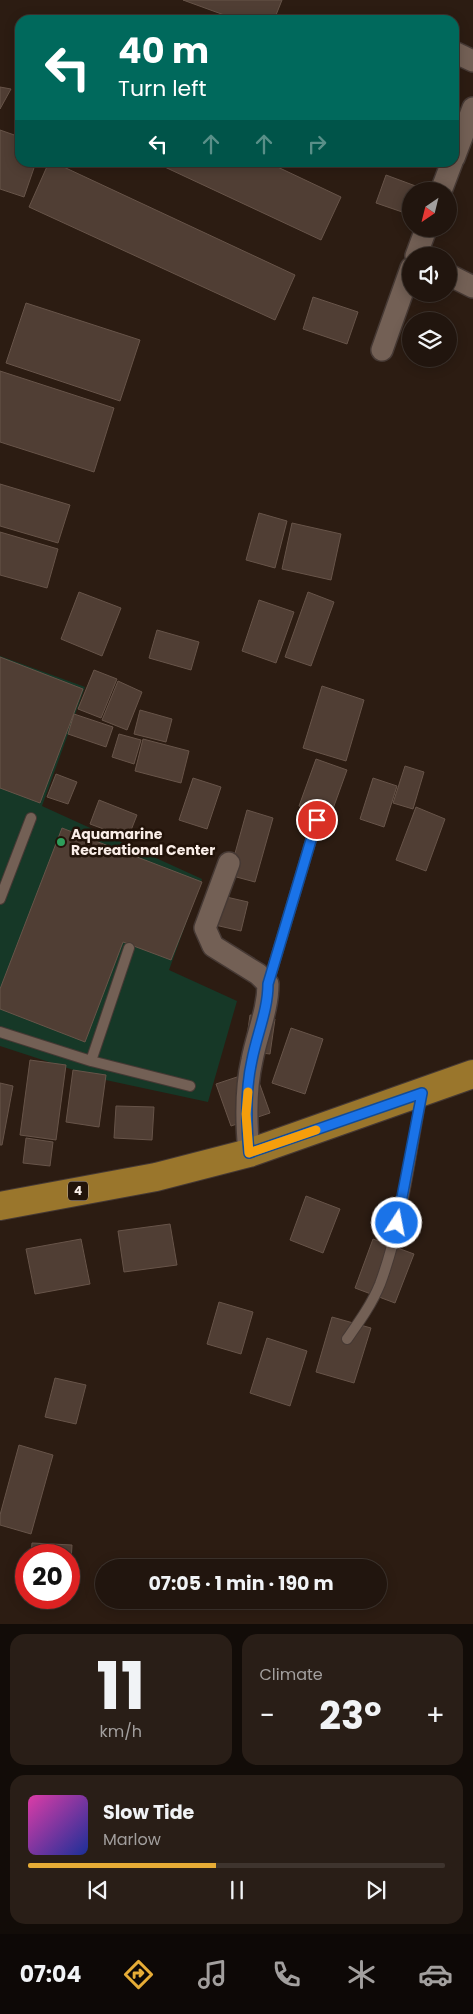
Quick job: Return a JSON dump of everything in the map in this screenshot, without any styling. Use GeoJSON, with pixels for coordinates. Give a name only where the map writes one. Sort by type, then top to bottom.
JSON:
{"type":"FeatureCollection","features":[{"type":"Feature","properties":{"kind":"highway","name":"4"},"geometry":{"type":"LineString","coordinates":[[0,1206],[156,1176],[249,1153],[473,1074]]}},
{"type":"Feature","properties":{"kind":"street"},"geometry":{"type":"LineString","coordinates":[[459,54],[473,61]]}},
{"type":"Feature","properties":{"kind":"street"},"geometry":{"type":"LineString","coordinates":[[459,145],[473,108]]}},
{"type":"Feature","properties":{"kind":"street"},"geometry":{"type":"LineString","coordinates":[[444,182],[450,167]]}},
{"type":"Feature","properties":{"kind":"street"},"geometry":{"type":"LineString","coordinates":[[457,279],[473,286]]}},
{"type":"Feature","properties":{"kind":"street"},"geometry":{"type":"LineString","coordinates":[[382,350],[402,293]]}},
{"type":"Feature","properties":{"kind":"street"},"geometry":{"type":"LineString","coordinates":[[229,863],[205,928],[213,946],[258,974],[268,984],[268,997],[251,1061],[246,1114],[249,1153]]}},
{"type":"Feature","properties":{"kind":"lane"},"geometry":{"type":"LineString","coordinates":[[0,899],[31,818]]}},
{"type":"Feature","properties":{"kind":"lane"},"geometry":{"type":"LineString","coordinates":[[268,984],[317,820]]}},
{"type":"Feature","properties":{"kind":"lane"},"geometry":{"type":"LineString","coordinates":[[91,1061],[128,948]]}},
{"type":"Feature","properties":{"kind":"lane"},"geometry":{"type":"LineString","coordinates":[[0,1032],[91,1061],[190,1086]]}},
{"type":"Feature","properties":{"kind":"lane"},"geometry":{"type":"LineString","coordinates":[[347,1339],[365,1313],[379,1285],[393,1242],[422,1093]]}},
{"type":"Feature","properties":{"kind":"green space","name":"Aquamarine Recreational Center"},"geometry":{"type":"Polygon","coordinates":[[[0,656],[85,687],[42,806],[202,879],[169,970],[237,1001],[208,1102],[101,1079],[0,1046],[0,656]]]}},
{"type":"Feature","properties":{"kind":"building"},"geometry":{"type":"Polygon","coordinates":[[[183,0],[282,0],[276,15],[224,15],[183,0]]]}},
{"type":"Feature","properties":{"kind":"building"},"geometry":{"type":"Polygon","coordinates":[[[0,87],[11,89],[0,109],[0,87]]]}},
{"type":"Feature","properties":{"kind":"building"},"geometry":{"type":"Polygon","coordinates":[[[0,130],[15,135],[15,167],[34,167],[24,197],[0,189],[0,130]]]}},
{"type":"Feature","properties":{"kind":"building"},"geometry":{"type":"Polygon","coordinates":[[[47,167],[64,167],[295,275],[275,320],[29,207],[47,167]]]}},
{"type":"Feature","properties":{"kind":"building"},"geometry":{"type":"Polygon","coordinates":[[[165,167],[278,167],[341,197],[321,240],[165,167]]]}},
{"type":"Feature","properties":{"kind":"building"},"geometry":{"type":"Polygon","coordinates":[[[386,175],[405,182],[402,182],[402,212],[376,203],[386,175]]]}},
{"type":"Feature","properties":{"kind":"building"},"geometry":{"type":"Polygon","coordinates":[[[313,297],[358,312],[347,344],[303,329],[313,297]]]}},
{"type":"Feature","properties":{"kind":"building"},"geometry":{"type":"Polygon","coordinates":[[[26,303],[140,340],[120,401],[6,363],[26,303]]]}},
{"type":"Feature","properties":{"kind":"building"},"geometry":{"type":"Polygon","coordinates":[[[0,371],[114,408],[94,472],[0,442],[0,371]]]}},
{"type":"Feature","properties":{"kind":"building"},"geometry":{"type":"Polygon","coordinates":[[[0,484],[70,505],[58,543],[0,526],[0,484]]]}},
{"type":"Feature","properties":{"kind":"building"},"geometry":{"type":"Polygon","coordinates":[[[259,513],[287,521],[275,568],[246,560],[259,513]]]}},
{"type":"Feature","properties":{"kind":"building"},"geometry":{"type":"Polygon","coordinates":[[[292,523],[341,534],[331,580],[282,569],[292,523]]]}},
{"type":"Feature","properties":{"kind":"building"},"geometry":{"type":"Polygon","coordinates":[[[0,532],[58,549],[47,588],[0,575],[0,532]]]}},
{"type":"Feature","properties":{"kind":"building"},"geometry":{"type":"Polygon","coordinates":[[[79,592],[121,608],[102,656],[61,639],[79,592]]]}},
{"type":"Feature","properties":{"kind":"building"},"geometry":{"type":"Polygon","coordinates":[[[308,592],[334,602],[311,666],[285,657],[308,592]]]}},
{"type":"Feature","properties":{"kind":"building"},"geometry":{"type":"Polygon","coordinates":[[[259,600],[294,612],[276,663],[242,651],[259,600]]]}},
{"type":"Feature","properties":{"kind":"building"},"geometry":{"type":"Polygon","coordinates":[[[157,630],[199,642],[191,670],[149,658],[157,630]]]}},
{"type":"Feature","properties":{"kind":"building"},"geometry":{"type":"Polygon","coordinates":[[[0,657],[83,689],[40,803],[0,788],[0,657]]]}},
{"type":"Feature","properties":{"kind":"building"},"geometry":{"type":"Polygon","coordinates":[[[94,670],[117,679],[101,718],[78,709],[94,670]]]}},
{"type":"Feature","properties":{"kind":"building"},"geometry":{"type":"Polygon","coordinates":[[[118,681],[142,692],[127,730],[102,720],[118,681]]]}},
{"type":"Feature","properties":{"kind":"building"},"geometry":{"type":"Polygon","coordinates":[[[322,686],[364,700],[346,761],[303,748],[322,686]]]}},
{"type":"Feature","properties":{"kind":"building"},"geometry":{"type":"Polygon","coordinates":[[[140,710],[172,719],[166,742],[134,734],[140,710]]]}},
{"type":"Feature","properties":{"kind":"building"},"geometry":{"type":"Polygon","coordinates":[[[74,714],[113,727],[106,747],[68,734],[74,714]]]}},
{"type":"Feature","properties":{"kind":"building"},"geometry":{"type":"Polygon","coordinates":[[[119,734],[141,740],[134,764],[112,757],[119,734]]]}},
{"type":"Feature","properties":{"kind":"building"},"geometry":{"type":"Polygon","coordinates":[[[143,739],[189,751],[181,783],[135,771],[143,739]]]}},
{"type":"Feature","properties":{"kind":"building"},"geometry":{"type":"Polygon","coordinates":[[[316,759],[347,770],[330,817],[299,806],[316,759]]]}},
{"type":"Feature","properties":{"kind":"building"},"geometry":{"type":"Polygon","coordinates":[[[405,766],[424,772],[413,809],[393,803],[405,766]]]}},
{"type":"Feature","properties":{"kind":"building"},"geometry":{"type":"Polygon","coordinates":[[[56,774],[77,782],[68,804],[47,797],[56,774]]]}},
{"type":"Feature","properties":{"kind":"building"},"geometry":{"type":"Polygon","coordinates":[[[193,778],[221,787],[207,829],[179,820],[193,778]]]}},
{"type":"Feature","properties":{"kind":"building"},"geometry":{"type":"Polygon","coordinates":[[[373,778],[397,786],[384,827],[360,819],[373,778]]]}},
{"type":"Feature","properties":{"kind":"building"},"geometry":{"type":"Polygon","coordinates":[[[99,800],[137,815],[128,838],[90,824],[99,800]]]}},
{"type":"Feature","properties":{"kind":"building"},"geometry":{"type":"Polygon","coordinates":[[[416,807],[445,819],[426,871],[396,860],[416,807]]]}},
{"type":"Feature","properties":{"kind":"building"},"geometry":{"type":"Polygon","coordinates":[[[247,810],[273,818],[255,882],[229,875],[247,810]]]}},
{"type":"Feature","properties":{"kind":"building"},"geometry":{"type":"Polygon","coordinates":[[[62,828],[202,882],[171,960],[123,942],[85,1042],[0,1009],[0,989],[62,828]]]}},
{"type":"Feature","properties":{"kind":"building"},"geometry":{"type":"Polygon","coordinates":[[[222,896],[248,902],[241,931],[215,925],[222,896]]]}},
{"type":"Feature","properties":{"kind":"building"},"geometry":{"type":"Polygon","coordinates":[[[250,1015],[275,1019],[270,1054],[245,1051],[250,1015]]]}},
{"type":"Feature","properties":{"kind":"building"},"geometry":{"type":"Polygon","coordinates":[[[291,1028],[323,1039],[305,1094],[272,1083],[291,1028]]]}},
{"type":"Feature","properties":{"kind":"building"},"geometry":{"type":"Polygon","coordinates":[[[30,1060],[66,1065],[56,1140],[20,1135],[30,1060]]]}},
{"type":"Feature","properties":{"kind":"building"},"geometry":{"type":"Polygon","coordinates":[[[73,1070],[106,1075],[99,1127],[66,1122],[73,1070]]]}},
{"type":"Feature","properties":{"kind":"building"},"geometry":{"type":"Polygon","coordinates":[[[255,1071],[270,1113],[231,1126],[216,1084],[255,1071]]]}},
{"type":"Feature","properties":{"kind":"building"},"geometry":{"type":"Polygon","coordinates":[[[0,1083],[13,1086],[2,1145],[0,1145],[0,1083]]]}},
{"type":"Feature","properties":{"kind":"building"},"geometry":{"type":"Polygon","coordinates":[[[116,1106],[154,1107],[152,1140],[114,1138],[116,1106]]]}},
{"type":"Feature","properties":{"kind":"building"},"geometry":{"type":"Polygon","coordinates":[[[26,1138],[53,1142],[50,1166],[23,1163],[26,1138]]]}},
{"type":"Feature","properties":{"kind":"building"},"geometry":{"type":"Polygon","coordinates":[[[306,1196],[340,1209],[323,1253],[290,1240],[306,1196]]]}},
{"type":"Feature","properties":{"kind":"building"},"geometry":{"type":"Polygon","coordinates":[[[170,1224],[177,1265],[124,1272],[118,1231],[170,1224]]]}},
{"type":"Feature","properties":{"kind":"building"},"geometry":{"type":"Polygon","coordinates":[[[81,1239],[90,1284],[35,1294],[26,1249],[81,1239]]]}},
{"type":"Feature","properties":{"kind":"building"},"geometry":{"type":"Polygon","coordinates":[[[373,1239],[414,1254],[395,1303],[355,1288],[373,1239]]]}},
{"type":"Feature","properties":{"kind":"building"},"geometry":{"type":"Polygon","coordinates":[[[219,1302],[253,1312],[241,1354],[207,1344],[219,1302]]]}},
{"type":"Feature","properties":{"kind":"building"},"geometry":{"type":"Polygon","coordinates":[[[332,1317],[371,1328],[354,1383],[316,1372],[332,1317]]]}},
{"type":"Feature","properties":{"kind":"building"},"geometry":{"type":"Polygon","coordinates":[[[267,1338],[307,1351],[290,1406],[250,1393],[267,1338]]]}},
{"type":"Feature","properties":{"kind":"building"},"geometry":{"type":"Polygon","coordinates":[[[55,1378],[86,1385],[76,1424],[45,1417],[55,1378]]]}},
{"type":"Feature","properties":{"kind":"building"},"geometry":{"type":"Polygon","coordinates":[[[19,1445],[53,1455],[31,1534],[0,1525],[0,1515],[19,1445]]]}},
{"type":"Feature","properties":{"kind":"slow traffic"},"geometry":{"type":"LineString","coordinates":[[248,1092],[246,1114],[249,1153],[316,1130]]}},
{"type":"Feature","properties":{"kind":"place","name":"Aquamarine Recreational Center"},"geometry":{"type":"Point","coordinates":[61,842]}},
{"type":"Feature","properties":{"kind":"route"},"geometry":{"type":"LineString","coordinates":[[317,820],[268,984],[268,997],[251,1061],[246,1114],[249,1153],[422,1093],[397,1223]]}}]}
